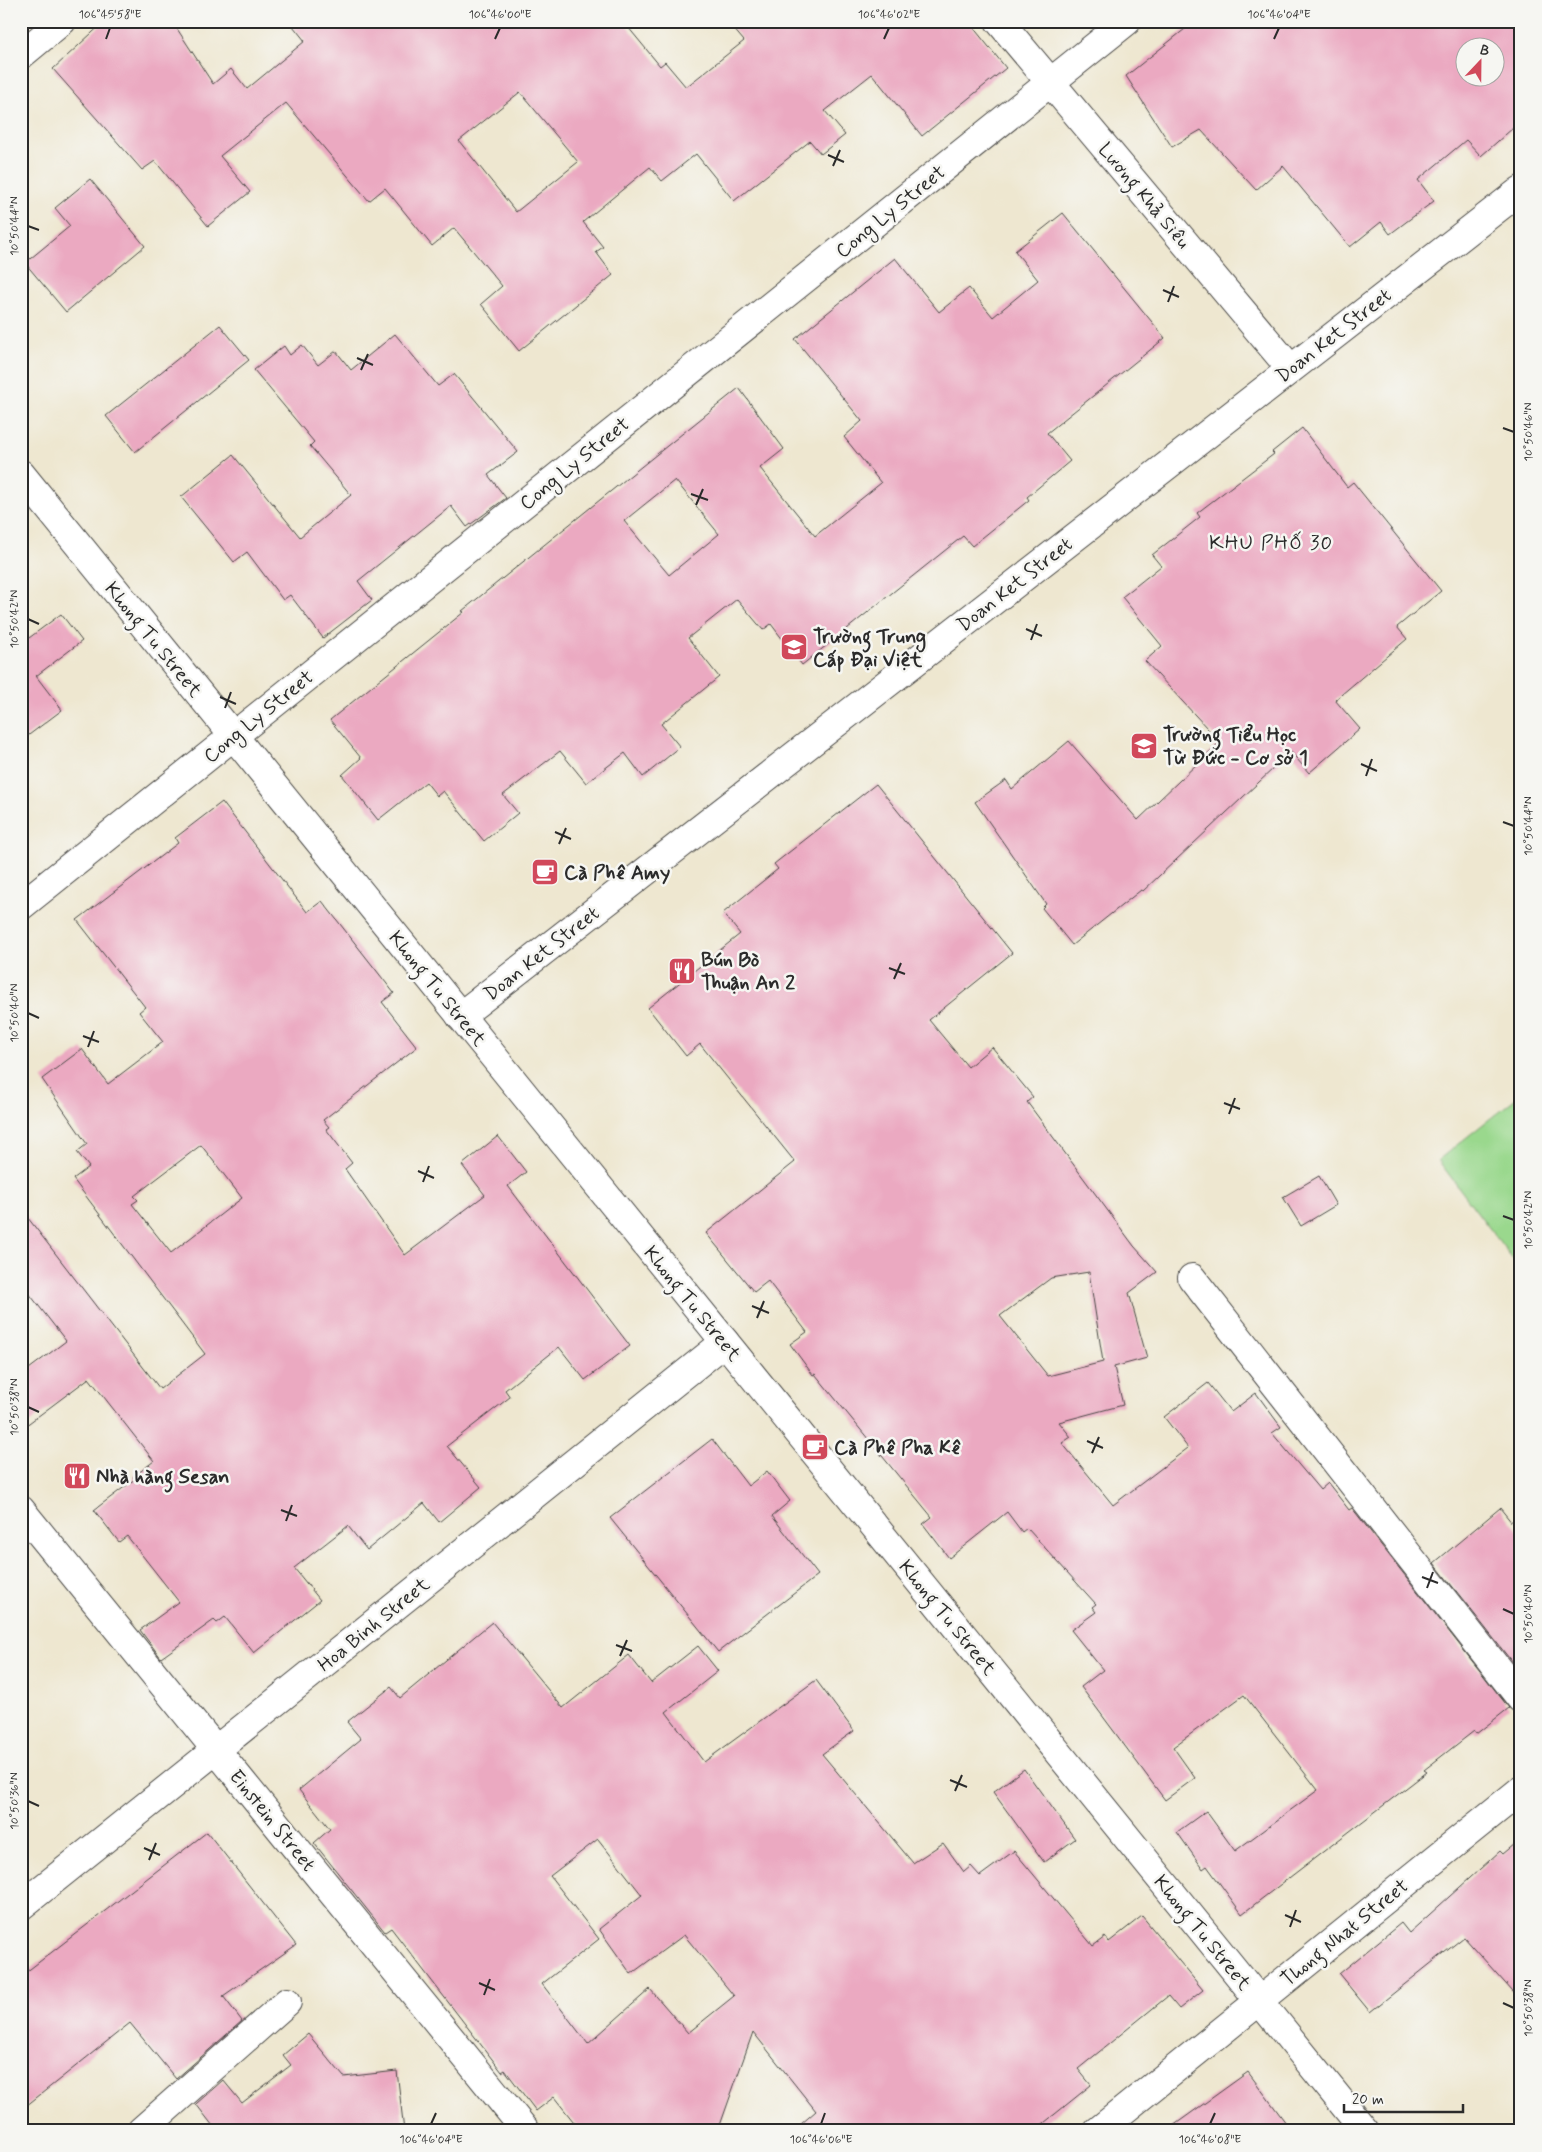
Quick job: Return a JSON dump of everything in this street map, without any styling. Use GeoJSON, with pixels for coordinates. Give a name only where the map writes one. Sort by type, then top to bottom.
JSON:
{"type":"FeatureCollection","features":[{"type":"Feature","properties":{"kind":"street"},"geometry":{"type":"LineString","coordinates":[[21,55],[62,21]]}},
{"type":"Feature","properties":{"kind":"street","name":"Lương Khả Siêu"},"geometry":{"type":"LineString","coordinates":[[999,21],[1290,368]]}},
{"type":"Feature","properties":{"kind":"street","name":"Cong Ly Street"},"geometry":{"type":"LineString","coordinates":[[21,906],[1127,21]]}},
{"type":"Feature","properties":{"kind":"street","name":"Doan Ket Street"},"geometry":{"type":"LineString","coordinates":[[460,1016],[1521,190]]}},
{"type":"Feature","properties":{"kind":"street","name":"Khong Tu Street"},"geometry":{"type":"LineString","coordinates":[[21,474],[1365,2131]]}},
{"type":"Feature","properties":{"kind":"street"},"geometry":{"type":"LineString","coordinates":[[1192,1278],[1521,1699]]}},
{"type":"Feature","properties":{"kind":"street","name":"Hoa Binh Street"},"geometry":{"type":"LineString","coordinates":[[21,1906],[725,1342]]}},
{"type":"Feature","properties":{"kind":"street","name":"Einstein Street"},"geometry":{"type":"LineString","coordinates":[[21,1510],[526,2131]]}},
{"type":"Feature","properties":{"kind":"street","name":"Thong Nhat Street"},"geometry":{"type":"LineString","coordinates":[[1098,2131],[1521,1790]]}},
{"type":"Feature","properties":{"kind":"street"},"geometry":{"type":"LineString","coordinates":[[141,2131],[288,2002]]}},
{"type":"Feature","properties":{"kind":"green space"},"geometry":{"type":"Polygon","coordinates":[[[1521,1094],[1521,1270],[1438,1160],[1521,1094]]]}},
{"type":"Feature","properties":{"kind":"building"},"geometry":{"type":"Polygon","coordinates":[[[105,21],[172,21],[213,84],[231,69],[247,89],[305,41],[289,21],[623,21],[660,66],[665,62],[686,87],[744,41],[727,21],[968,21],[1006,68],[922,136],[872,74],[825,111],[845,135],[821,154],[810,141],[734,201],[696,154],[662,181],[650,167],[583,222],[603,247],[596,252],[613,275],[519,351],[481,304],[502,286],[454,228],[432,246],[385,188],[369,201],[286,103],[220,156],[250,192],[208,226],[155,161],[142,170],[53,69],[105,21]],[[520,92],[459,141],[516,212],[578,162],[520,92]]]}},
{"type":"Feature","properties":{"kind":"building"},"geometry":{"type":"Polygon","coordinates":[[[1195,21],[1521,21],[1521,121],[1481,156],[1466,140],[1418,180],[1434,201],[1390,234],[1381,222],[1350,247],[1283,166],[1256,190],[1201,130],[1172,147],[1126,76],[1195,21]]]}},
{"type":"Feature","properties":{"kind":"building"},"geometry":{"type":"Polygon","coordinates":[[[90,179],[145,246],[66,312],[25,263],[70,226],[55,208],[90,179]]]}},
{"type":"Feature","properties":{"kind":"building"},"geometry":{"type":"Polygon","coordinates":[[[1063,213],[1165,338],[1047,433],[1070,461],[1027,497],[1029,500],[972,546],[963,536],[802,665],[771,624],[763,630],[737,599],[688,638],[719,677],[661,724],[680,747],[643,777],[625,753],[586,783],[560,751],[503,795],[518,813],[484,841],[443,791],[437,796],[426,782],[378,820],[342,775],[361,758],[330,720],[739,388],[784,449],[760,468],[815,536],[881,483],[844,437],[862,421],[795,339],[895,258],[939,312],[969,288],[993,317],[1038,280],[1015,251],[1063,213]],[[675,480],[624,521],[669,575],[719,534],[675,480]]]}},
{"type":"Feature","properties":{"kind":"building"},"geometry":{"type":"Polygon","coordinates":[[[220,325],[249,360],[135,452],[106,416],[220,325]]]}},
{"type":"Feature","properties":{"kind":"building"},"geometry":{"type":"Polygon","coordinates":[[[395,334],[438,386],[454,374],[518,452],[488,475],[506,498],[467,527],[451,506],[358,581],[372,600],[323,638],[290,595],[283,600],[247,552],[234,562],[181,497],[233,455],[300,537],[351,495],[310,446],[314,442],[254,370],[284,346],[290,355],[302,345],[318,365],[336,351],[351,370],[395,334]]]}},
{"type":"Feature","properties":{"kind":"building"},"geometry":{"type":"Polygon","coordinates":[[[1302,428],[1347,487],[1353,482],[1441,591],[1397,627],[1407,639],[1335,700],[1360,729],[1309,773],[1291,752],[1143,891],[1141,890],[1072,945],[1042,908],[1046,904],[975,802],[1006,780],[1012,789],[1069,741],[1138,820],[1220,742],[1145,661],[1162,646],[1122,597],[1161,566],[1152,555],[1200,517],[1197,513],[1274,454],[1272,452],[1302,428]]]}},
{"type":"Feature","properties":{"kind":"building"},"geometry":{"type":"Polygon","coordinates":[[[61,614],[82,641],[36,676],[62,710],[21,741],[21,644],[61,614]]]}},
{"type":"Feature","properties":{"kind":"building"},"geometry":{"type":"Polygon","coordinates":[[[876,784],[1012,953],[929,1020],[968,1067],[992,1047],[1033,1097],[1027,1102],[1134,1246],[1157,1272],[1129,1293],[1147,1358],[1114,1367],[1123,1405],[1059,1422],[1071,1437],[1062,1443],[1113,1505],[1188,1448],[1164,1417],[1208,1383],[1231,1412],[1256,1393],[1281,1427],[1272,1433],[1320,1490],[1328,1483],[1349,1510],[1352,1508],[1509,1708],[1476,1734],[1474,1731],[1424,1770],[1427,1772],[1242,1914],[1207,1866],[1203,1869],[1177,1832],[1206,1811],[1235,1851],[1318,1790],[1244,1695],[1173,1747],[1195,1778],[1165,1800],[1081,1687],[1103,1670],[1071,1630],[1096,1612],[1092,1607],[1096,1604],[1027,1528],[1022,1532],[1007,1512],[949,1558],[923,1524],[932,1517],[815,1374],[813,1375],[790,1344],[807,1332],[768,1281],[754,1292],[706,1233],[795,1162],[700,1044],[686,1056],[648,1008],[740,934],[723,913],[778,869],[774,864],[876,784]],[[1089,1272],[1051,1278],[1000,1316],[1048,1376],[1103,1362],[1089,1272]]]}},
{"type":"Feature","properties":{"kind":"building"},"geometry":{"type":"Polygon","coordinates":[[[222,802],[307,912],[322,901],[394,993],[382,1002],[417,1047],[323,1120],[329,1127],[326,1129],[352,1163],[345,1169],[405,1255],[485,1195],[462,1165],[498,1136],[526,1172],[508,1186],[630,1346],[585,1380],[559,1347],[505,1390],[510,1397],[447,1446],[481,1487],[439,1522],[424,1503],[367,1550],[348,1526],[294,1568],[320,1600],[254,1653],[225,1617],[217,1623],[214,1620],[161,1658],[140,1630],[179,1602],[127,1536],[119,1542],[94,1510],[135,1479],[133,1477],[154,1461],[89,1378],[21,1429],[21,1375],[66,1341],[21,1283],[21,1209],[160,1389],[205,1354],[73,1179],[89,1167],[77,1152],[87,1144],[42,1079],[82,1049],[108,1084],[163,1042],[139,1012],[145,1007],[77,920],[178,843],[175,838],[222,802]],[[201,1145],[134,1196],[138,1200],[132,1204],[171,1253],[242,1198],[201,1145]]]}},
{"type":"Feature","properties":{"kind":"building"},"geometry":{"type":"Polygon","coordinates":[[[1319,1176],[1336,1205],[1301,1226],[1283,1197],[1319,1176]]]}},
{"type":"Feature","properties":{"kind":"building"},"geometry":{"type":"Polygon","coordinates":[[[712,1439],[748,1486],[767,1471],[790,1501],[772,1516],[818,1575],[718,1652],[610,1518],[712,1439]]]}},
{"type":"Feature","properties":{"kind":"building"},"geometry":{"type":"Polygon","coordinates":[[[1500,1508],[1521,1534],[1520,1672],[1434,1563],[1500,1508]]]}},
{"type":"Feature","properties":{"kind":"building"},"geometry":{"type":"Polygon","coordinates":[[[492,1622],[563,1708],[629,1655],[651,1683],[698,1646],[718,1671],[666,1712],[704,1762],[816,1680],[854,1731],[822,1754],[913,1863],[943,1843],[964,1872],[971,1866],[980,1876],[1014,1851],[1093,1946],[1105,1937],[1109,1942],[1142,1916],[1203,1990],[1179,2009],[1168,1996],[1078,2069],[1091,2085],[1034,2131],[793,2131],[816,2111],[753,2032],[718,2131],[581,2131],[554,2097],[536,2111],[505,2070],[502,2072],[391,1928],[385,1932],[314,1843],[330,1829],[299,1790],[361,1739],[347,1722],[391,1687],[400,1698],[492,1622]],[[598,1839],[550,1876],[599,1939],[542,1984],[588,2044],[650,1989],[688,2033],[734,1996],[684,1935],[631,1974],[599,1929],[642,1895],[598,1839]]]}},
{"type":"Feature","properties":{"kind":"building"},"geometry":{"type":"Polygon","coordinates":[[[1024,1769],[1075,1839],[1044,1862],[993,1792],[1024,1769]]]}},
{"type":"Feature","properties":{"kind":"building"},"geometry":{"type":"Polygon","coordinates":[[[207,1832],[296,1945],[223,1996],[242,2021],[176,2079],[130,2023],[21,2110],[21,1976],[207,1832]]]}},
{"type":"Feature","properties":{"kind":"building"},"geometry":{"type":"Polygon","coordinates":[[[1521,1839],[1521,2001],[1464,1937],[1370,2012],[1339,1974],[1401,1923],[1409,1933],[1500,1851],[1503,1854],[1521,1839]]]}},
{"type":"Feature","properties":{"kind":"building"},"geometry":{"type":"Polygon","coordinates":[[[308,2034],[344,2077],[397,2071],[404,2131],[207,2131],[213,2126],[196,2104],[223,2080],[242,2103],[291,2065],[283,2055],[308,2034]]]}},
{"type":"Feature","properties":{"kind":"building"},"geometry":{"type":"Polygon","coordinates":[[[1248,2072],[1292,2131],[1166,2131],[1248,2072]]]}},
{"type":"Feature","properties":{"kind":"place","name":"Trường Trung Cấp Đại Việt"},"geometry":{"type":"Point","coordinates":[794,647]}},
{"type":"Feature","properties":{"kind":"place","name":"Trường Tiểu Học Từ Đức - Cơ sở 1"},"geometry":{"type":"Point","coordinates":[1144,746]}},
{"type":"Feature","properties":{"kind":"place","name":"Cà Phê Amy"},"geometry":{"type":"Point","coordinates":[545,872]}},
{"type":"Feature","properties":{"kind":"place","name":"Bún Bò Thuận An 2"},"geometry":{"type":"Point","coordinates":[682,971]}},
{"type":"Feature","properties":{"kind":"place","name":"Cà Phê Pha Kê"},"geometry":{"type":"Point","coordinates":[815,1447]}},
{"type":"Feature","properties":{"kind":"place","name":"Nhà hàng Sesan"},"geometry":{"type":"Point","coordinates":[77,1476]}},
{"type":"Feature","properties":{"kind":"district","name":"KHU PHỐ 30"},"geometry":{"type":"Point","coordinates":[1271,542]}}]}
